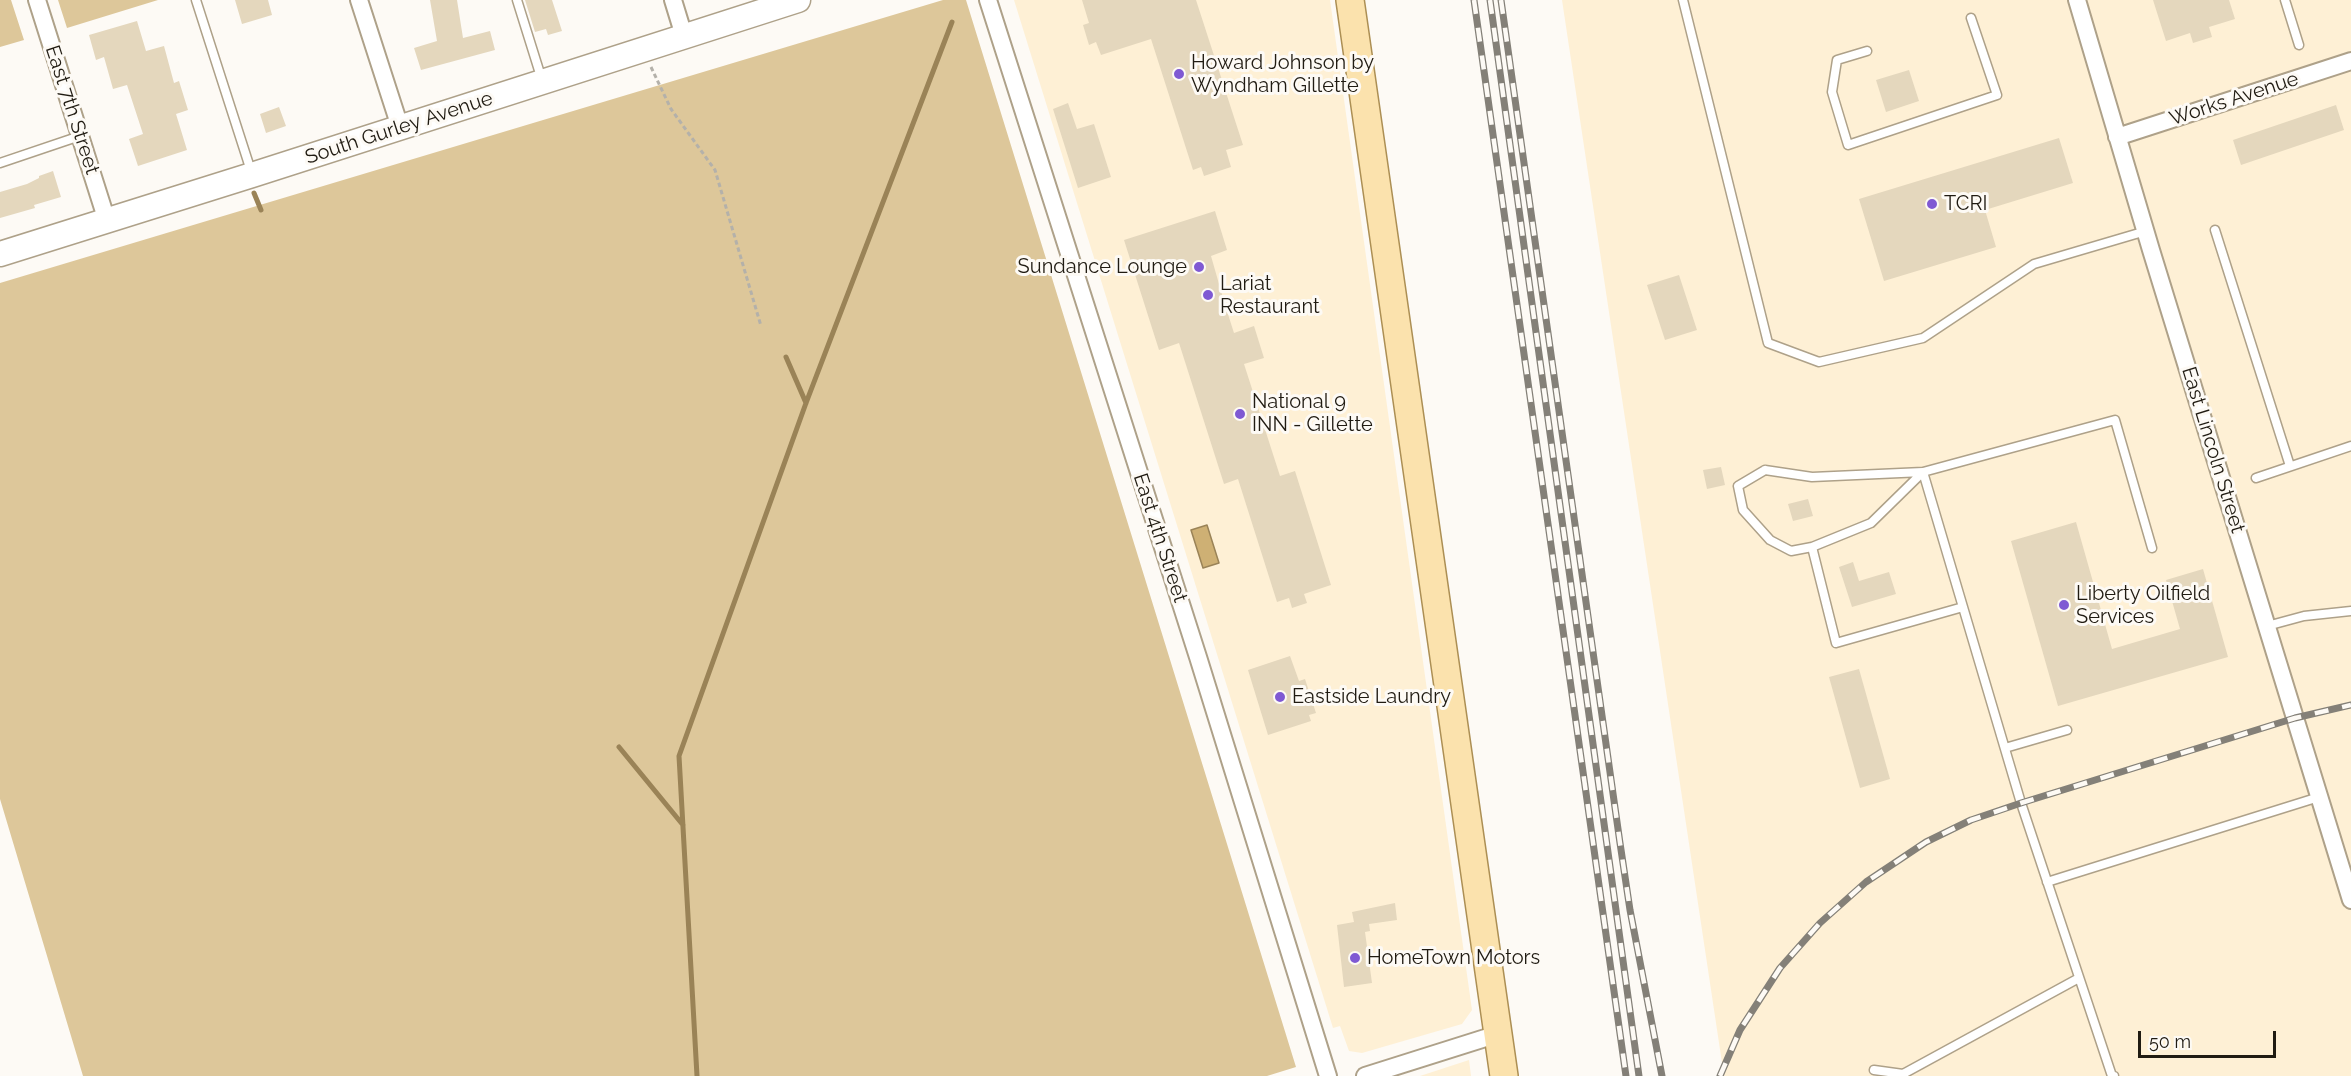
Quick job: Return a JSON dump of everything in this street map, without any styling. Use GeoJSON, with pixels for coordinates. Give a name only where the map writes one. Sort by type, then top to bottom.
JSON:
{"type":"FeatureCollection","features":[{"type":"Feature","properties":{"kind":"main road"},"geometry":{"type":"LineString","coordinates":[[1350,0],[1504,1076]]}},
{"type":"Feature","properties":{"kind":"street","name":"East 7th Street"},"geometry":{"type":"LineString","coordinates":[[37,0],[107,221]]}},
{"type":"Feature","properties":{"kind":"street"},"geometry":{"type":"LineString","coordinates":[[359,0],[400,127]]}},
{"type":"Feature","properties":{"kind":"street"},"geometry":{"type":"LineString","coordinates":[[673,0],[684,36]]}},
{"type":"Feature","properties":{"kind":"street","name":"South Gurley Avenue"},"geometry":{"type":"LineString","coordinates":[[0,254],[798,0]]}},
{"type":"Feature","properties":{"kind":"street","name":"East 4th Street"},"geometry":{"type":"LineString","coordinates":[[988,0],[1328,1076]]}},
{"type":"Feature","properties":{"kind":"street","name":"East Lincoln Street"},"geometry":{"type":"LineString","coordinates":[[2077,0],[2145,231],[2351,900]]}},
{"type":"Feature","properties":{"kind":"street","name":"Works Avenue"},"geometry":{"type":"LineString","coordinates":[[2117,137],[2351,61]]}},
{"type":"Feature","properties":{"kind":"street"},"geometry":{"type":"LineString","coordinates":[[1365,1076],[1498,1034]]}},
{"type":"Feature","properties":{"kind":"lane"},"geometry":{"type":"LineString","coordinates":[[196,0],[252,175]]}},
{"type":"Feature","properties":{"kind":"lane"},"geometry":{"type":"LineString","coordinates":[[517,0],[543,81]]}},
{"type":"Feature","properties":{"kind":"lane"},"geometry":{"type":"LineString","coordinates":[[1683,0],[1768,343],[1819,362],[1923,338],[2034,264],[2145,231]]}},
{"type":"Feature","properties":{"kind":"lane"},"geometry":{"type":"LineString","coordinates":[[2285,0],[2299,45]]}},
{"type":"Feature","properties":{"kind":"lane"},"geometry":{"type":"LineString","coordinates":[[1867,51],[1837,60],[1832,92],[1848,145],[1997,96],[1971,18]]}},
{"type":"Feature","properties":{"kind":"lane"},"geometry":{"type":"LineString","coordinates":[[0,163],[80,136]]}},
{"type":"Feature","properties":{"kind":"lane"},"geometry":{"type":"LineString","coordinates":[[2216,230],[2290,466]]}},
{"type":"Feature","properties":{"kind":"lane"},"geometry":{"type":"LineString","coordinates":[[1923,472],[1871,524],[1812,547],[1791,551],[1770,540],[1743,510],[1738,486],[1765,470],[1812,477],[1923,472],[2115,420],[2152,548]]}},
{"type":"Feature","properties":{"kind":"lane"},"geometry":{"type":"LineString","coordinates":[[2256,478],[2351,446]]}},
{"type":"Feature","properties":{"kind":"lane"},"geometry":{"type":"LineString","coordinates":[[1923,472],[2004,748],[2079,978],[2112,1076],[2114,1076]]}},
{"type":"Feature","properties":{"kind":"lane"},"geometry":{"type":"LineString","coordinates":[[1812,547],[1836,643],[1963,607]]}},
{"type":"Feature","properties":{"kind":"lane"},"geometry":{"type":"LineString","coordinates":[[2267,626],[2304,616],[2351,611]]}},
{"type":"Feature","properties":{"kind":"lane"},"geometry":{"type":"LineString","coordinates":[[2004,748],[2067,730]]}},
{"type":"Feature","properties":{"kind":"lane"},"geometry":{"type":"LineString","coordinates":[[2047,882],[2319,797]]}},
{"type":"Feature","properties":{"kind":"lane"},"geometry":{"type":"LineString","coordinates":[[1874,1071],[1903,1074],[2079,978]]}},
{"type":"Feature","properties":{"kind":"path"},"geometry":{"type":"LineString","coordinates":[[644,49],[671,109],[715,170],[761,326]]}},
{"type":"Feature","properties":{"kind":"shaded area"},"geometry":{"type":"Polygon","coordinates":[[[0,0],[11,0],[24,40],[0,47],[0,0]]]}},
{"type":"Feature","properties":{"kind":"shaded area"},"geometry":{"type":"Polygon","coordinates":[[[58,0],[158,0],[67,28],[58,0]]]}},
{"type":"Feature","properties":{"kind":"shaded area"},"geometry":{"type":"Polygon","coordinates":[[[943,0],[966,0],[1296,1067],[1267,1076],[83,1076],[0,799],[0,283],[943,0]]]}},
{"type":"Feature","properties":{"kind":"shaded area"},"geometry":{"type":"Polygon","coordinates":[[[1014,0],[1330,0],[1472,1010],[1462,1024],[1362,1053],[1349,1051],[1340,1026],[1333,1028],[1014,0]]]}},
{"type":"Feature","properties":{"kind":"shaded area"},"geometry":{"type":"Polygon","coordinates":[[[1562,0],[2351,0],[2351,1076],[1724,1076],[1562,0]]]}},
{"type":"Feature","properties":{"kind":"shaded area"},"geometry":{"type":"Polygon","coordinates":[[[1207,525],[1219,563],[1203,568],[1191,530],[1207,525]]]}},
{"type":"Feature","properties":{"kind":"shaded area"},"geometry":{"type":"Polygon","coordinates":[[[1469,1060],[1471,1076],[1420,1076],[1469,1060]]]}},
{"type":"Feature","properties":{"kind":"building"},"geometry":{"type":"Polygon","coordinates":[[[235,0],[268,0],[272,15],[242,24],[235,0]]]}},
{"type":"Feature","properties":{"kind":"building"},"geometry":{"type":"Polygon","coordinates":[[[430,0],[457,0],[463,38],[490,31],[495,50],[421,70],[414,48],[437,41],[430,0]]]}},
{"type":"Feature","properties":{"kind":"building"},"geometry":{"type":"Polygon","coordinates":[[[525,0],[552,0],[562,31],[548,35],[546,29],[535,32],[525,0]]]}},
{"type":"Feature","properties":{"kind":"building"},"geometry":{"type":"Polygon","coordinates":[[[1082,0],[1196,0],[1243,145],[1226,150],[1231,167],[1204,176],[1201,167],[1193,170],[1151,39],[1101,55],[1096,42],[1089,45],[1083,25],[1089,23],[1082,0]]]}},
{"type":"Feature","properties":{"kind":"building"},"geometry":{"type":"Polygon","coordinates":[[[2153,0],[2229,0],[2235,19],[2209,27],[2212,37],[2193,43],[2190,33],[2166,41],[2153,0]]]}},
{"type":"Feature","properties":{"kind":"building"},"geometry":{"type":"Polygon","coordinates":[[[137,21],[146,51],[164,46],[174,83],[179,81],[188,110],[176,114],[187,150],[138,166],[129,139],[143,134],[127,85],[113,89],[104,57],[96,60],[89,35],[137,21]]]}},
{"type":"Feature","properties":{"kind":"building"},"geometry":{"type":"Polygon","coordinates":[[[1909,70],[1919,101],[1886,112],[1876,80],[1909,70]]]}},
{"type":"Feature","properties":{"kind":"building"},"geometry":{"type":"Polygon","coordinates":[[[1068,103],[1077,129],[1094,124],[1111,177],[1078,188],[1053,109],[1068,103]]]}},
{"type":"Feature","properties":{"kind":"building"},"geometry":{"type":"Polygon","coordinates":[[[2336,105],[2344,130],[2241,165],[2233,140],[2336,105]]]}},
{"type":"Feature","properties":{"kind":"building"},"geometry":{"type":"Polygon","coordinates":[[[279,107],[286,126],[266,133],[260,114],[279,107]]]}},
{"type":"Feature","properties":{"kind":"building","name":"TCRI"},"geometry":{"type":"Polygon","coordinates":[[[2059,138],[2073,183],[1985,210],[1996,247],[1884,281],[1859,199],[2059,138]]]}},
{"type":"Feature","properties":{"kind":"building"},"geometry":{"type":"Polygon","coordinates":[[[53,171],[61,197],[34,205],[35,208],[0,218],[0,192],[27,184],[53,171]]]}},
{"type":"Feature","properties":{"kind":"building"},"geometry":{"type":"Polygon","coordinates":[[[1215,211],[1227,250],[1211,256],[1225,305],[1234,333],[1254,326],[1264,358],[1244,364],[1280,476],[1295,471],[1331,585],[1304,594],[1307,603],[1292,608],[1289,598],[1277,602],[1238,479],[1224,484],[1179,343],[1159,350],[1124,240],[1215,211]]]}},
{"type":"Feature","properties":{"kind":"building"},"geometry":{"type":"Polygon","coordinates":[[[1679,275],[1697,330],[1665,340],[1647,285],[1679,275]]]}},
{"type":"Feature","properties":{"kind":"building"},"geometry":{"type":"Polygon","coordinates":[[[1721,467],[1725,485],[1707,489],[1703,470],[1721,467]]]}},
{"type":"Feature","properties":{"kind":"building"},"geometry":{"type":"Polygon","coordinates":[[[1808,499],[1813,516],[1793,521],[1788,504],[1808,499]]]}},
{"type":"Feature","properties":{"kind":"building","name":"Liberty Oilfield Services"},"geometry":{"type":"Polygon","coordinates":[[[2076,522],[2112,649],[2180,629],[2166,580],[2203,569],[2228,657],[2058,706],[2011,541],[2076,522]]]}},
{"type":"Feature","properties":{"kind":"building"},"geometry":{"type":"Polygon","coordinates":[[[1853,562],[1859,581],[1889,572],[1896,594],[1852,607],[1839,567],[1853,562]]]}},
{"type":"Feature","properties":{"kind":"building","name":"Eastside Laundry"},"geometry":{"type":"Polygon","coordinates":[[[1290,656],[1299,681],[1305,679],[1316,713],[1309,715],[1311,721],[1268,735],[1248,670],[1290,656]]]}},
{"type":"Feature","properties":{"kind":"building"},"geometry":{"type":"Polygon","coordinates":[[[1859,669],[1890,779],[1860,788],[1829,677],[1859,669]]]}},
{"type":"Feature","properties":{"kind":"building","name":"HomeTown Motors"},"geometry":{"type":"Polygon","coordinates":[[[1395,903],[1397,920],[1369,924],[1370,931],[1365,932],[1372,983],[1344,987],[1337,925],[1354,922],[1352,912],[1395,903]]]}},
{"type":"Feature","properties":{"kind":"waterway"},"geometry":{"type":"LineString","coordinates":[[697,1076],[679,756],[806,403],[952,22]]}},
{"type":"Feature","properties":{"kind":"waterway"},"geometry":{"type":"LineString","coordinates":[[254,193],[261,210]]}},
{"type":"Feature","properties":{"kind":"waterway"},"geometry":{"type":"LineString","coordinates":[[786,357],[806,403]]}},
{"type":"Feature","properties":{"kind":"waterway"},"geometry":{"type":"LineString","coordinates":[[619,747],[683,825]]}},
{"type":"Feature","properties":{"kind":"railway"},"geometry":{"type":"LineString","coordinates":[[1474,0],[1626,1076]]}},
{"type":"Feature","properties":{"kind":"railway"},"geometry":{"type":"LineString","coordinates":[[1490,0],[1639,1076]]}},
{"type":"Feature","properties":{"kind":"railway"},"geometry":{"type":"LineString","coordinates":[[1501,0],[1630,910],[1662,1076]]}},
{"type":"Feature","properties":{"kind":"railway"},"geometry":{"type":"LineString","coordinates":[[1720,1076],[1740,1030],[1780,968],[1820,923],[1866,882],[1926,842],[1971,820],[2021,803],[2295,718],[2351,705]]}},
{"type":"Feature","properties":{"kind":"place","name":"Howard Johnson by Wyndham Gillette"},"geometry":{"type":"Point","coordinates":[1179,74]}},
{"type":"Feature","properties":{"kind":"place","name":"TCRI"},"geometry":{"type":"Point","coordinates":[1932,204]}},
{"type":"Feature","properties":{"kind":"place","name":"Sundance Lounge"},"geometry":{"type":"Point","coordinates":[1199,267]}},
{"type":"Feature","properties":{"kind":"place","name":"Lariat Restaurant"},"geometry":{"type":"Point","coordinates":[1208,295]}},
{"type":"Feature","properties":{"kind":"place","name":"National 9 INN - Gillette"},"geometry":{"type":"Point","coordinates":[1240,414]}},
{"type":"Feature","properties":{"kind":"place","name":"Liberty Oilfield Services"},"geometry":{"type":"Point","coordinates":[2064,605]}},
{"type":"Feature","properties":{"kind":"place","name":"Eastside Laundry"},"geometry":{"type":"Point","coordinates":[1280,697]}},
{"type":"Feature","properties":{"kind":"place","name":"HomeTown Motors"},"geometry":{"type":"Point","coordinates":[1355,958]}}]}
